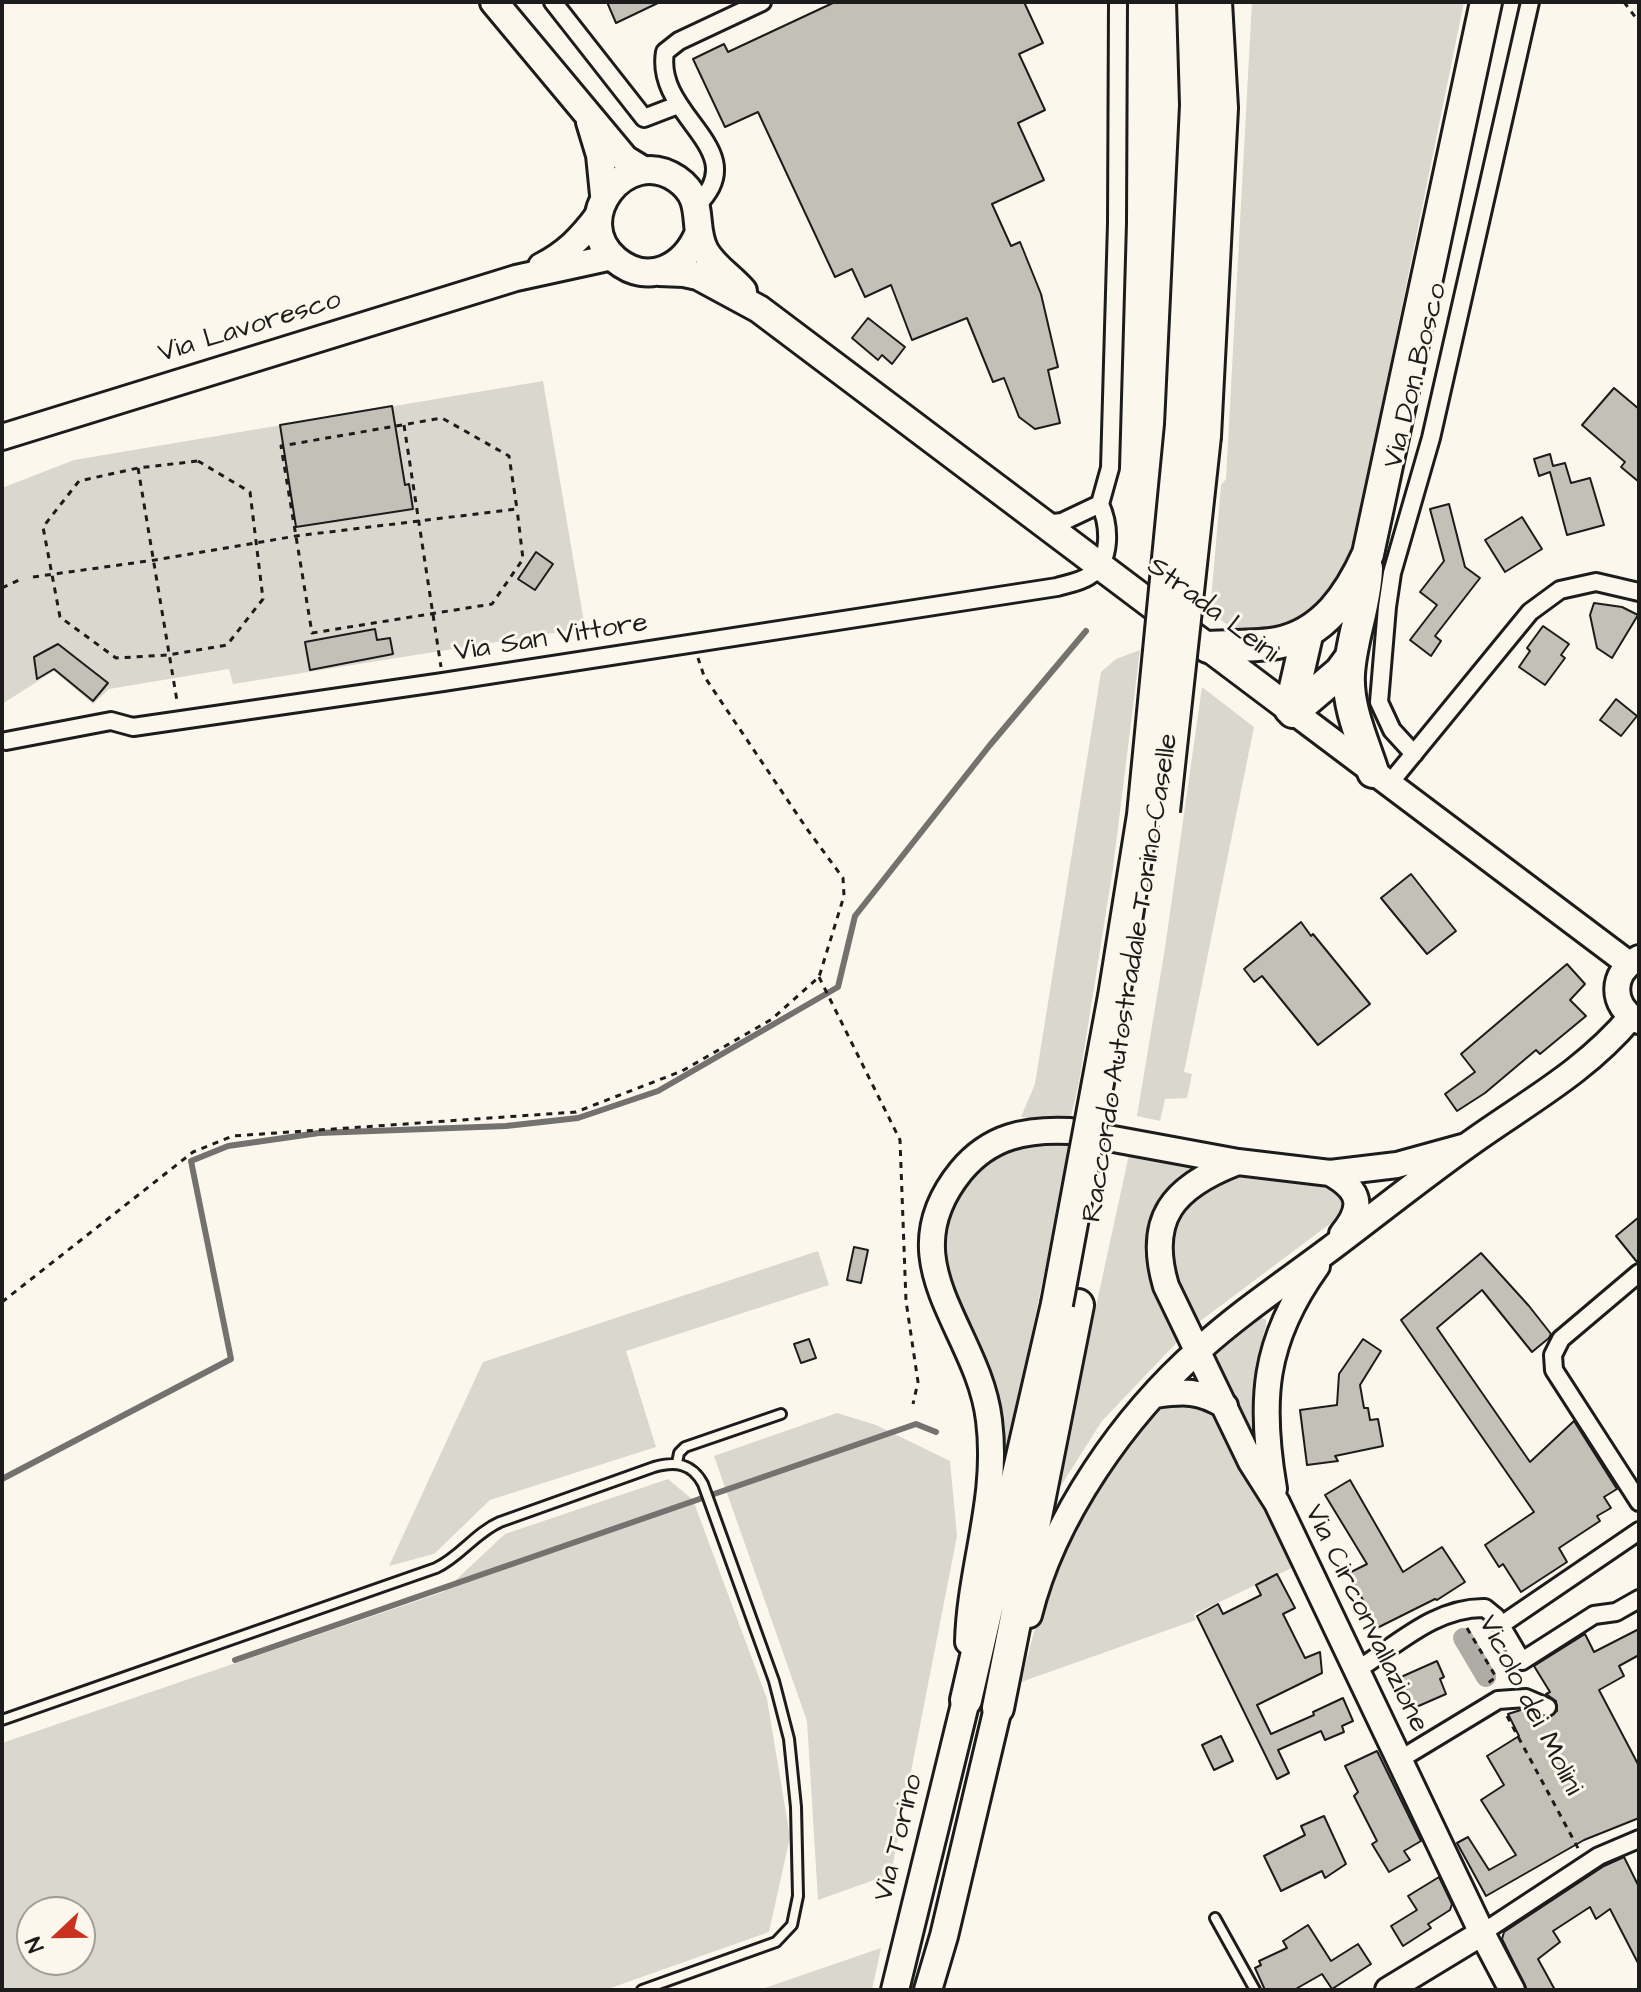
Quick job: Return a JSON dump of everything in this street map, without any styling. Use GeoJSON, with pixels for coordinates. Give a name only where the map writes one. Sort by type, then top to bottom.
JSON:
{"type":"FeatureCollection","features":[{"type":"Feature","properties":{"kind":"highway","name":"Raccordo Autostradale Torino-Caselle"},"geometry":{"type":"LineString","coordinates":[[1193,2],[1196,105],[1193,431]]}},
{"type":"Feature","properties":{"kind":"highway"},"geometry":{"type":"LineString","coordinates":[[1381,778],[1350,693],[1351,657],[1367,591],[1368,554],[1486,2]]}},
{"type":"Feature","properties":{"kind":"highway","name":"Raccordo Autostradale Torino-Caselle"},"geometry":{"type":"LineString","coordinates":[[998,1708],[1067,1305],[1164,816],[1193,431],[1222,108],[1217,10]]}},
{"type":"Feature","properties":{"kind":"highway"},"geometry":{"type":"LineString","coordinates":[[1208,647],[1278,643],[1308,631],[1343,600],[1368,554]]}},
{"type":"Feature","properties":{"kind":"highway"},"geometry":{"type":"LineString","coordinates":[[1292,710],[1308,631]]}},
{"type":"Feature","properties":{"kind":"highway"},"geometry":{"type":"LineString","coordinates":[[1292,710],[1340,672],[1351,657]]}},
{"type":"Feature","properties":{"kind":"highway","name":"Raccordo Autostradale Torino-Caselle"},"geometry":{"type":"LineString","coordinates":[[966,1700],[1067,1305]]}},
{"type":"Feature","properties":{"kind":"main road"},"geometry":{"type":"LineString","coordinates":[[494,2],[625,159],[643,170]]}},
{"type":"Feature","properties":{"kind":"main road"},"geometry":{"type":"LineString","coordinates":[[516,278],[563,254],[580,238],[601,205],[621,178],[643,170],[660,171],[676,178],[689,190],[697,205],[699,232],[685,258],[659,272],[633,270],[612,257],[598,230],[601,205],[600,155],[588,114]]}},
{"type":"Feature","properties":{"kind":"main road","name":"Strada Leinì"},"geometry":{"type":"LineString","coordinates":[[699,232],[704,250],[714,263],[736,282],[759,309]]}},
{"type":"Feature","properties":{"kind":"main road"},"geometry":{"type":"LineString","coordinates":[[516,278],[612,257]]}},
{"type":"Feature","properties":{"kind":"main road","name":"Strada Leinì"},"geometry":{"type":"LineString","coordinates":[[659,272],[698,276],[759,309],[1381,778],[1634,961]]}},
{"type":"Feature","properties":{"kind":"main road","name":"Via Lavoresco"},"geometry":{"type":"LineString","coordinates":[[2,437],[516,278]]}},
{"type":"Feature","properties":{"kind":"main road"},"geometry":{"type":"LineString","coordinates":[[928,1990],[944,1936],[998,1708],[1020,1651],[1033,1597],[1070,1513],[1106,1456],[1155,1395],[1198,1350],[1466,1146],[1594,1057],[1635,1019],[1618,1001],[1616,991],[1617,981],[1634,961]]}},
{"type":"Feature","properties":{"kind":"main road"},"geometry":{"type":"LineString","coordinates":[[966,1700],[968,1626],[986,1528],[991,1488],[991,1447],[989,1417],[982,1388],[972,1358],[942,1297],[931,1251],[934,1224],[956,1177],[985,1147],[1005,1137],[1033,1131],[1070,1131],[1238,1162],[1330,1173],[1397,1165],[1466,1146]]}},
{"type":"Feature","properties":{"kind":"main road"},"geometry":{"type":"LineString","coordinates":[[1238,1162],[1204,1175],[1183,1191],[1170,1209],[1162,1228],[1160,1265],[1166,1286],[1251,1462],[1277,1503]]}},
{"type":"Feature","properties":{"kind":"main road"},"geometry":{"type":"LineString","coordinates":[[1277,1503],[1266,1425],[1265,1391],[1272,1355],[1290,1310],[1356,1214],[1354,1193],[1346,1182],[1330,1173]]}},
{"type":"Feature","properties":{"kind":"main road"},"geometry":{"type":"LineString","coordinates":[[1155,1395],[1175,1392],[1203,1394],[1225,1406]]}},
{"type":"Feature","properties":{"kind":"main road","name":"Via Circonvallazione"},"geometry":{"type":"LineString","coordinates":[[1277,1503],[1512,1990]]}},
{"type":"Feature","properties":{"kind":"main road","name":"Via Torino"},"geometry":{"type":"LineString","coordinates":[[895,1990],[966,1700]]}},
{"type":"Feature","properties":{"kind":"main road"},"geometry":{"type":"LineString","coordinates":[[1388,1990],[1482,1933]]}},
{"type":"Feature","properties":{"kind":"street"},"geometry":{"type":"LineString","coordinates":[[553,2],[644,118],[678,105]]}},
{"type":"Feature","properties":{"kind":"street"},"geometry":{"type":"LineString","coordinates":[[697,205],[708,194],[716,176],[715,162],[707,144],[666,84],[662,68],[665,52],[679,41],[762,2]]}},
{"type":"Feature","properties":{"kind":"street"},"geometry":{"type":"LineString","coordinates":[[1100,567],[1107,545],[1106,518],[1100,504],[1110,468],[1111,446],[1117,223],[1118,2]]}},
{"type":"Feature","properties":{"kind":"street","name":"Via Don Bosco"},"geometry":{"type":"LineString","coordinates":[[1414,754],[1392,730],[1379,702],[1392,573],[1431,438],[1530,2]]}},
{"type":"Feature","properties":{"kind":"street"},"geometry":{"type":"LineString","coordinates":[[1043,524],[1062,522],[1100,504]]}},
{"type":"Feature","properties":{"kind":"street","name":"Via San Vittore"},"geometry":{"type":"LineString","coordinates":[[6,741],[111,721],[133,727],[443,682],[1057,587],[1086,578],[1100,567]]}},
{"type":"Feature","properties":{"kind":"street"},"geometry":{"type":"LineString","coordinates":[[1381,778],[1414,754],[1530,612],[1560,590],[1596,582],[1639,592]]}},
{"type":"Feature","properties":{"kind":"street"},"geometry":{"type":"LineString","coordinates":[[1639,1273],[1561,1339],[1553,1355],[1554,1370],[1634,1483],[1639,1502]]}},
{"type":"Feature","properties":{"kind":"street"},"geometry":{"type":"LineString","coordinates":[[1501,1625],[1639,1531]]}},
{"type":"Feature","properties":{"kind":"street"},"geometry":{"type":"LineString","coordinates":[[1357,1670],[1437,1618],[1457,1610],[1485,1608],[1496,1617],[1522,1661],[1594,1615],[1616,1612],[1639,1599]]}},
{"type":"Feature","properties":{"kind":"street"},"geometry":{"type":"LineString","coordinates":[[1498,1700],[1526,1698],[1547,1707]]}},
{"type":"Feature","properties":{"kind":"street","name":"Via Circonvallazione"},"geometry":{"type":"LineString","coordinates":[[1399,1760],[1498,1700]]}},
{"type":"Feature","properties":{"kind":"street"},"geometry":{"type":"LineString","coordinates":[[1482,1933],[1585,1864],[1639,1839]]}},
{"type":"Feature","properties":{"kind":"lane"},"geometry":{"type":"LineString","coordinates":[[677,1463],[679,1453],[685,1447],[781,1414]]}},
{"type":"Feature","properties":{"kind":"lane"},"geometry":{"type":"LineString","coordinates":[[2,1720],[436,1568],[482,1531],[500,1522],[643,1470],[677,1463],[690,1467],[703,1484],[713,1509],[770,1667],[788,1730],[796,1807],[796,1911],[789,1930],[776,1942],[642,1990]]}},
{"type":"Feature","properties":{"kind":"lane"},"geometry":{"type":"LineString","coordinates":[[1215,1918],[1255,1990]]}},
{"type":"Feature","properties":{"kind":"path"},"geometry":{"type":"LineString","coordinates":[[1624,2],[1639,22]]}},
{"type":"Feature","properties":{"kind":"path"},"geometry":{"type":"LineString","coordinates":[[442,418],[509,456],[517,509],[523,559],[492,604],[312,633],[281,446],[442,418]]}},
{"type":"Feature","properties":{"kind":"path"},"geometry":{"type":"LineString","coordinates":[[404,425],[443,682]]}},
{"type":"Feature","properties":{"kind":"path"},"geometry":{"type":"LineString","coordinates":[[198,461],[250,492],[263,599],[227,645],[168,655],[116,658],[60,617],[43,527],[79,481],[138,468],[198,461]]}},
{"type":"Feature","properties":{"kind":"path"},"geometry":{"type":"LineString","coordinates":[[138,468],[181,720]]}},
{"type":"Feature","properties":{"kind":"path"},"geometry":{"type":"LineString","coordinates":[[33,577],[296,536],[517,509]]}},
{"type":"Feature","properties":{"kind":"path"},"geometry":{"type":"LineString","coordinates":[[2,588],[21,579]]}},
{"type":"Feature","properties":{"kind":"path"},"geometry":{"type":"LineString","coordinates":[[2,1302],[193,1152],[219,1141],[233,1136],[576,1112],[682,1071],[772,1019],[819,977],[844,896],[843,878],[704,676],[693,643]]}},
{"type":"Feature","properties":{"kind":"path"},"geometry":{"type":"LineString","coordinates":[[819,977],[900,1140],[906,1301],[918,1382],[913,1404]]}},
{"type":"Feature","properties":{"kind":"path","name":"Vicolo dei Molini"},"geometry":{"type":"LineString","coordinates":[[1457,1610],[1496,1677],[1488,1683],[1571,1831],[1585,1864]]}},
{"type":"Feature","properties":{"kind":"shaded area"},"geometry":{"type":"Polygon","coordinates":[[[1252,2],[1464,2],[1353,547],[1341,587],[1304,627],[1240,634],[1210,612],[1221,485],[1226,479],[1252,2]]]}},
{"type":"Feature","properties":{"kind":"shaded area"},"geometry":{"type":"Polygon","coordinates":[[[543,381],[585,628],[233,684],[229,669],[109,689],[93,704],[54,671],[2,704],[2,488],[74,460],[543,381]]]}},
{"type":"Feature","properties":{"kind":"shaded area"},"geometry":{"type":"Polygon","coordinates":[[[1140,650],[1113,868],[1070,1121],[1021,1117],[1035,1084],[1101,672],[1116,659],[1140,650]]]}},
{"type":"Feature","properties":{"kind":"shaded area"},"geometry":{"type":"Polygon","coordinates":[[[1202,687],[1254,727],[1184,1072],[1192,1074],[1187,1098],[1165,1099],[1160,1121],[1137,1116],[1165,948],[1202,687]]]}},
{"type":"Feature","properties":{"kind":"shaded area"},"geometry":{"type":"Polygon","coordinates":[[[1072,1139],[1011,1433],[1004,1448],[997,1402],[952,1294],[942,1248],[947,1214],[967,1178],[997,1152],[1029,1140],[1072,1139]]]}},
{"type":"Feature","properties":{"kind":"shaded area"},"geometry":{"type":"Polygon","coordinates":[[[1130,1150],[1204,1164],[1159,1211],[1181,1338],[1102,1421],[1055,1495],[1130,1150]]]}},
{"type":"Feature","properties":{"kind":"shaded area"},"geometry":{"type":"Polygon","coordinates":[[[1237,1171],[1331,1181],[1347,1205],[1343,1214],[1195,1325],[1170,1279],[1170,1219],[1189,1194],[1237,1171]]]}},
{"type":"Feature","properties":{"kind":"shaded area"},"geometry":{"type":"Polygon","coordinates":[[[818,1251],[829,1285],[626,1351],[656,1447],[490,1500],[434,1554],[389,1566],[483,1362],[818,1251]]]}},
{"type":"Feature","properties":{"kind":"shaded area"},"geometry":{"type":"Polygon","coordinates":[[[1261,1317],[1266,1320],[1266,1325],[1254,1386],[1256,1449],[1210,1358],[1261,1317]]]}},
{"type":"Feature","properties":{"kind":"shaded area"},"geometry":{"type":"Polygon","coordinates":[[[1162,1402],[1212,1406],[1294,1567],[1194,1614],[1196,1620],[1021,1682],[1046,1594],[1080,1508],[1107,1466],[1162,1402]]]}},
{"type":"Feature","properties":{"kind":"shaded area"},"geometry":{"type":"Polygon","coordinates":[[[837,1413],[876,1425],[950,1461],[957,1536],[891,1874],[818,1900],[807,1721],[714,1456],[837,1413]]]}},
{"type":"Feature","properties":{"kind":"shaded area"},"geometry":{"type":"Polygon","coordinates":[[[668,1479],[693,1500],[767,1699],[790,1837],[769,1932],[605,1990],[2,1990],[2,1743],[443,1592],[505,1534],[668,1479]]]}},
{"type":"Feature","properties":{"kind":"shaded area"},"geometry":{"type":"Polygon","coordinates":[[[881,1948],[872,1990],[759,1990],[881,1948]]]}},
{"type":"Feature","properties":{"kind":"building"},"geometry":{"type":"Polygon","coordinates":[[[607,2],[660,2],[616,23],[607,2]]]}},
{"type":"Feature","properties":{"kind":"building"},"geometry":{"type":"Polygon","coordinates":[[[835,2],[1024,2],[1043,43],[1019,54],[1045,110],[1018,123],[1044,180],[992,204],[1011,246],[1020,242],[1041,294],[1058,367],[1048,370],[1060,423],[1035,429],[1019,417],[1004,378],[993,382],[967,318],[912,340],[891,285],[865,297],[852,269],[835,277],[758,112],[725,127],[693,59],[724,44],[728,52],[835,2]]]}},
{"type":"Feature","properties":{"kind":"building"},"geometry":{"type":"Polygon","coordinates":[[[868,318],[905,347],[892,364],[882,355],[878,360],[852,338],[868,318]]]}},
{"type":"Feature","properties":{"kind":"building"},"geometry":{"type":"Polygon","coordinates":[[[1614,388],[1639,409],[1639,482],[1621,467],[1625,462],[1582,425],[1614,388]]]}},
{"type":"Feature","properties":{"kind":"building"},"geometry":{"type":"Polygon","coordinates":[[[392,406],[405,485],[409,484],[413,509],[296,527],[280,425],[392,406]]]}},
{"type":"Feature","properties":{"kind":"building"},"geometry":{"type":"Polygon","coordinates":[[[1550,454],[1553,466],[1565,463],[1571,483],[1590,478],[1604,525],[1567,535],[1550,472],[1539,476],[1534,459],[1550,454]]]}},
{"type":"Feature","properties":{"kind":"building"},"geometry":{"type":"Polygon","coordinates":[[[1449,504],[1465,567],[1480,578],[1435,636],[1441,641],[1431,656],[1410,640],[1437,605],[1420,592],[1444,561],[1430,509],[1449,504]]]}},
{"type":"Feature","properties":{"kind":"building"},"geometry":{"type":"Polygon","coordinates":[[[1522,517],[1542,549],[1505,572],[1485,540],[1522,517]]]}},
{"type":"Feature","properties":{"kind":"building"},"geometry":{"type":"Polygon","coordinates":[[[536,552],[553,564],[535,590],[518,579],[536,552]]]}},
{"type":"Feature","properties":{"kind":"building"},"geometry":{"type":"Polygon","coordinates":[[[1594,603],[1622,607],[1638,615],[1612,658],[1597,648],[1590,615],[1594,603]]]}},
{"type":"Feature","properties":{"kind":"building"},"geometry":{"type":"Polygon","coordinates":[[[1543,626],[1569,644],[1561,655],[1565,658],[1545,685],[1519,667],[1530,651],[1527,648],[1543,626]]]}},
{"type":"Feature","properties":{"kind":"building"},"geometry":{"type":"Polygon","coordinates":[[[375,629],[377,640],[390,638],[393,654],[310,670],[305,642],[375,629]]]}},
{"type":"Feature","properties":{"kind":"building"},"geometry":{"type":"Polygon","coordinates":[[[58,644],[108,683],[93,701],[54,669],[37,679],[34,657],[58,644]]]}},
{"type":"Feature","properties":{"kind":"building"},"geometry":{"type":"Polygon","coordinates":[[[1616,699],[1637,716],[1621,736],[1600,720],[1616,699]]]}},
{"type":"Feature","properties":{"kind":"building"},"geometry":{"type":"Polygon","coordinates":[[[1411,874],[1456,931],[1427,954],[1381,898],[1411,874]]]}},
{"type":"Feature","properties":{"kind":"building"},"geometry":{"type":"Polygon","coordinates":[[[1301,922],[1370,1004],[1318,1045],[1262,976],[1254,982],[1244,969],[1301,922]]]}},
{"type":"Feature","properties":{"kind":"building"},"geometry":{"type":"Polygon","coordinates":[[[1567,964],[1585,984],[1570,1000],[1586,1016],[1540,1054],[1536,1050],[1485,1093],[1457,1111],[1445,1094],[1475,1072],[1461,1054],[1567,964]]]}},
{"type":"Feature","properties":{"kind":"building"},"geometry":{"type":"Polygon","coordinates":[[[1639,1217],[1639,1262],[1637,1262],[1616,1236],[1639,1217]]]}},
{"type":"Feature","properties":{"kind":"building"},"geometry":{"type":"Polygon","coordinates":[[[854,1247],[868,1250],[861,1283],[847,1280],[854,1247]]]}},
{"type":"Feature","properties":{"kind":"building"},"geometry":{"type":"Polygon","coordinates":[[[1481,1253],[1529,1306],[1551,1334],[1549,1338],[1532,1352],[1482,1290],[1437,1328],[1530,1462],[1574,1421],[1617,1489],[1604,1497],[1611,1508],[1597,1516],[1600,1521],[1559,1548],[1567,1562],[1521,1592],[1503,1564],[1499,1567],[1485,1545],[1534,1512],[1401,1320],[1481,1253]]]}},
{"type":"Feature","properties":{"kind":"building"},"geometry":{"type":"Polygon","coordinates":[[[809,1339],[816,1358],[801,1363],[794,1344],[809,1339]]]}},
{"type":"Feature","properties":{"kind":"building"},"geometry":{"type":"Polygon","coordinates":[[[1363,1339],[1381,1351],[1360,1385],[1364,1408],[1368,1408],[1370,1420],[1378,1419],[1383,1446],[1335,1456],[1338,1461],[1307,1465],[1300,1410],[1337,1405],[1339,1374],[1363,1339]]]}},
{"type":"Feature","properties":{"kind":"building"},"geometry":{"type":"Polygon","coordinates":[[[1350,1480],[1403,1572],[1442,1547],[1465,1582],[1437,1600],[1377,1628],[1349,1573],[1367,1564],[1325,1495],[1350,1480]]]}},
{"type":"Feature","properties":{"kind":"building"},"geometry":{"type":"Polygon","coordinates":[[[1277,1574],[1295,1608],[1283,1614],[1305,1658],[1320,1652],[1322,1673],[1257,1705],[1271,1734],[1343,1698],[1353,1721],[1342,1726],[1344,1732],[1325,1740],[1321,1731],[1278,1750],[1289,1773],[1277,1779],[1197,1616],[1218,1604],[1223,1614],[1261,1595],[1256,1585],[1277,1574]]]}},
{"type":"Feature","properties":{"kind":"building"},"geometry":{"type":"Polygon","coordinates":[[[1639,1629],[1639,1655],[1619,1666],[1624,1676],[1599,1690],[1639,1766],[1639,1818],[1584,1840],[1486,1896],[1457,1843],[1468,1837],[1489,1870],[1516,1855],[1481,1800],[1504,1785],[1487,1756],[1519,1736],[1508,1714],[1524,1709],[1548,1718],[1557,1711],[1556,1701],[1546,1694],[1550,1692],[1534,1666],[1585,1634],[1594,1652],[1639,1629]]]}},
{"type":"Feature","properties":{"kind":"building"},"geometry":{"type":"Polygon","coordinates":[[[1437,1661],[1444,1677],[1440,1679],[1446,1694],[1414,1708],[1401,1677],[1437,1661]]]}},
{"type":"Feature","properties":{"kind":"building"},"geometry":{"type":"Polygon","coordinates":[[[1221,1736],[1233,1761],[1214,1770],[1202,1745],[1221,1736]]]}},
{"type":"Feature","properties":{"kind":"building"},"geometry":{"type":"Polygon","coordinates":[[[1377,1751],[1421,1841],[1404,1851],[1410,1860],[1389,1872],[1372,1844],[1377,1841],[1354,1796],[1358,1792],[1345,1766],[1377,1751]]]}},
{"type":"Feature","properties":{"kind":"building"},"geometry":{"type":"Polygon","coordinates":[[[1324,1816],[1346,1864],[1325,1878],[1322,1871],[1281,1891],[1264,1856],[1305,1835],[1301,1826],[1324,1816]]]}},
{"type":"Feature","properties":{"kind":"building"},"geometry":{"type":"Polygon","coordinates":[[[1624,1857],[1639,1887],[1639,1965],[1610,1909],[1596,1919],[1590,1907],[1553,1931],[1560,1942],[1538,1959],[1555,1990],[1527,1990],[1502,1939],[1504,1932],[1604,1866],[1624,1857]]]}},
{"type":"Feature","properties":{"kind":"building"},"geometry":{"type":"Polygon","coordinates":[[[1439,1877],[1452,1904],[1450,1910],[1428,1924],[1431,1928],[1403,1946],[1391,1926],[1417,1910],[1408,1896],[1439,1877]]]}},
{"type":"Feature","properties":{"kind":"building"},"geometry":{"type":"Polygon","coordinates":[[[1308,1925],[1331,1961],[1358,1944],[1371,1964],[1332,1989],[1322,1974],[1294,1990],[1265,1990],[1255,1968],[1261,1965],[1259,1961],[1287,1948],[1283,1941],[1308,1925]]]}},
{"type":"Feature","properties":{"kind":"waterway"},"geometry":{"type":"LineString","coordinates":[[2,1479],[231,1359],[191,1161],[228,1146],[319,1133],[506,1126],[578,1118],[658,1091],[838,987],[855,916],[990,745],[1086,631]]}},
{"type":"Feature","properties":{"kind":"waterway"},"geometry":{"type":"LineString","coordinates":[[235,1660],[916,1424],[936,1432]]}},
{"type":"Feature","properties":{"kind":"waterway"},"geometry":{"type":"LineString","coordinates":[[1463,1638],[1486,1677]]}}]}
